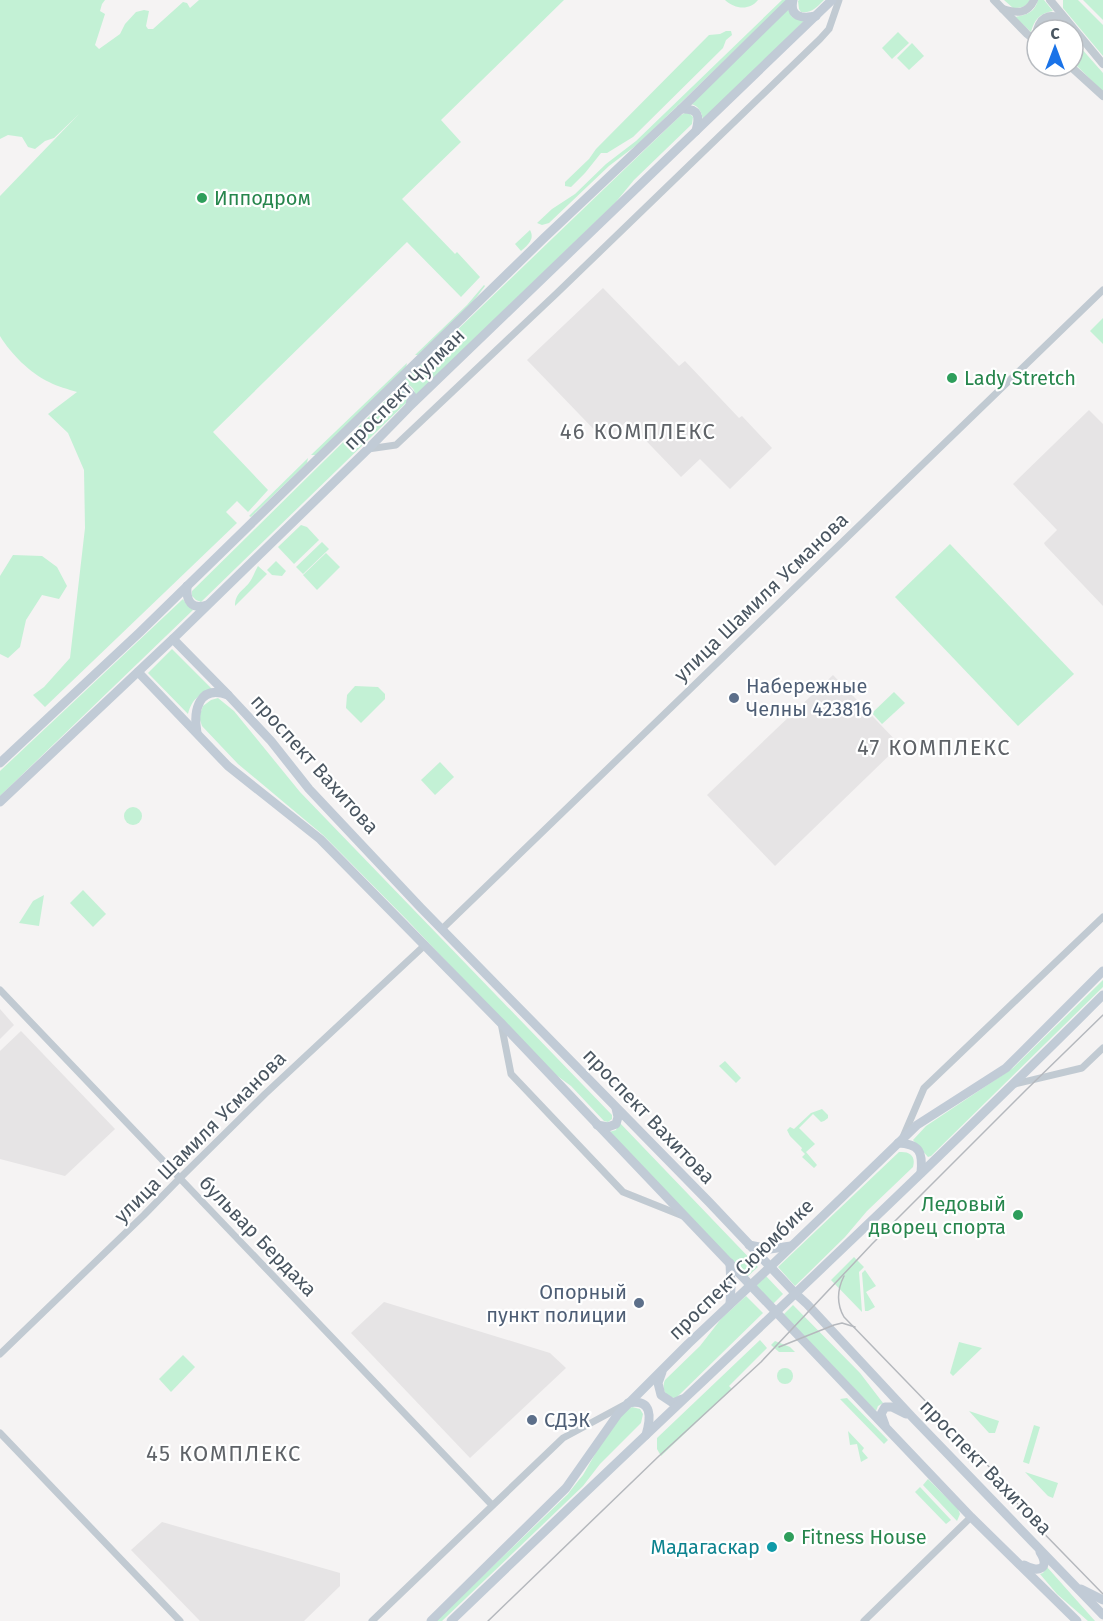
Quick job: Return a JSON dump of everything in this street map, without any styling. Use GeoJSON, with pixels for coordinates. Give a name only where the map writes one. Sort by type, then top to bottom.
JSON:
{"type":"FeatureCollection","features":[{"type":"Feature","properties":{"kind":"main road"},"geometry":{"type":"LineString","coordinates":[[793,0],[793,12],[798,16],[816,16]]}},
{"type":"Feature","properties":{"kind":"main road","name":"проспект Чулман"},"geometry":{"type":"LineString","coordinates":[[0,763],[187,586],[793,0]]}},
{"type":"Feature","properties":{"kind":"main road","name":"проспект Чулман"},"geometry":{"type":"LineString","coordinates":[[0,802],[173,639],[409,407],[832,0]]}},
{"type":"Feature","properties":{"kind":"main road"},"geometry":{"type":"LineString","coordinates":[[681,110],[689,109],[698,115],[696,131]]}},
{"type":"Feature","properties":{"kind":"main road"},"geometry":{"type":"LineString","coordinates":[[389,390],[394,387],[405,388],[412,396],[409,407]]}},
{"type":"Feature","properties":{"kind":"main road"},"geometry":{"type":"LineString","coordinates":[[187,586],[186,595],[192,604],[200,607],[207,605]]}},
{"type":"Feature","properties":{"kind":"main road","name":"проспект Вахитова"},"geometry":{"type":"LineString","coordinates":[[173,639],[271,741],[309,789],[442,929],[807,1304],[1103,1616]]}},
{"type":"Feature","properties":{"kind":"main road"},"geometry":{"type":"LineString","coordinates":[[138,672],[228,766],[320,839],[425,945],[751,1285],[892,1436],[971,1518],[1075,1620]]}},
{"type":"Feature","properties":{"kind":"main road"},"geometry":{"type":"LineString","coordinates":[[198,735],[195,716],[199,703],[207,695],[213,693],[229,696]]}},
{"type":"Feature","properties":{"kind":"main road","name":"проспект Сююмбике"},"geometry":{"type":"LineString","coordinates":[[431,1621],[566,1488],[618,1414],[730,1304],[917,1125],[1006,1068],[1103,971]]}},
{"type":"Feature","properties":{"kind":"main road"},"geometry":{"type":"LineString","coordinates":[[451,1621],[818,1273],[1103,996]]}},
{"type":"Feature","properties":{"kind":"main road"},"geometry":{"type":"LineString","coordinates":[[597,1125],[608,1127],[616,1124],[618,1117],[615,1106]]}},
{"type":"Feature","properties":{"kind":"main road"},"geometry":{"type":"LineString","coordinates":[[900,1141],[920,1150],[921,1173]]}},
{"type":"Feature","properties":{"kind":"main road"},"geometry":{"type":"LineString","coordinates":[[749,1245],[770,1249],[791,1246]]}},
{"type":"Feature","properties":{"kind":"main road"},"geometry":{"type":"LineString","coordinates":[[730,1263],[730,1304]]}},
{"type":"Feature","properties":{"kind":"main road"},"geometry":{"type":"LineString","coordinates":[[807,1304],[810,1286],[818,1273]]}},
{"type":"Feature","properties":{"kind":"main road"},"geometry":{"type":"LineString","coordinates":[[756,1332],[771,1325],[787,1325]]}},
{"type":"Feature","properties":{"kind":"main road"},"geometry":{"type":"LineString","coordinates":[[663,1369],[658,1383],[660,1395],[673,1403],[688,1396]]}},
{"type":"Feature","properties":{"kind":"main road"},"geometry":{"type":"LineString","coordinates":[[628,1403],[637,1401],[646,1407],[650,1420],[646,1435]]}},
{"type":"Feature","properties":{"kind":"main road"},"geometry":{"type":"LineString","coordinates":[[892,1436],[881,1416],[883,1408],[892,1407],[914,1419]]}},
{"type":"Feature","properties":{"kind":"main road"},"geometry":{"type":"LineString","coordinates":[[1014,1559],[1030,1569],[1042,1568],[1044,1558],[1035,1543]]}},
{"type":"Feature","properties":{"kind":"main road"},"geometry":{"type":"LineString","coordinates":[[1076,1587],[1103,1600]]}},
{"type":"Feature","properties":{"kind":"street"},"geometry":{"type":"LineString","coordinates":[[368,449],[396,445],[557,293],[820,39],[829,29],[839,0]]}},
{"type":"Feature","properties":{"kind":"street"},"geometry":{"type":"LineString","coordinates":[[994,0],[1025,32]]}},
{"type":"Feature","properties":{"kind":"street"},"geometry":{"type":"LineString","coordinates":[[1002,9],[1015,13],[1022,12],[1031,6],[1034,0]]}},
{"type":"Feature","properties":{"kind":"street"},"geometry":{"type":"LineString","coordinates":[[1050,0],[1066,18]]}},
{"type":"Feature","properties":{"kind":"street"},"geometry":{"type":"LineString","coordinates":[[1045,18],[1051,15],[1060,18]]}},
{"type":"Feature","properties":{"kind":"street"},"geometry":{"type":"LineString","coordinates":[[1085,42],[1103,64]]}},
{"type":"Feature","properties":{"kind":"street"},"geometry":{"type":"LineString","coordinates":[[1083,78],[1103,96]]}},
{"type":"Feature","properties":{"kind":"street","name":"улица Шамиля Усманова"},"geometry":{"type":"LineString","coordinates":[[442,929],[1103,290]]}},
{"type":"Feature","properties":{"kind":"street"},"geometry":{"type":"LineString","coordinates":[[900,1141],[924,1088],[1103,917]]}},
{"type":"Feature","properties":{"kind":"street","name":"улица Шамиля Усманова"},"geometry":{"type":"LineString","coordinates":[[0,1354],[265,1094],[425,945]]}},
{"type":"Feature","properties":{"kind":"street","name":"бульвар Бердаха"},"geometry":{"type":"LineString","coordinates":[[0,990],[492,1505]]}},
{"type":"Feature","properties":{"kind":"street"},"geometry":{"type":"LineString","coordinates":[[501,1023],[511,1074],[622,1192],[686,1217]]}},
{"type":"Feature","properties":{"kind":"street"},"geometry":{"type":"LineString","coordinates":[[1015,1084],[1082,1068],[1103,1048]]}},
{"type":"Feature","properties":{"kind":"street"},"geometry":{"type":"LineString","coordinates":[[372,1621],[563,1438],[628,1403]]}},
{"type":"Feature","properties":{"kind":"street"},"geometry":{"type":"LineString","coordinates":[[0,1433],[180,1621]]}},
{"type":"Feature","properties":{"kind":"street"},"geometry":{"type":"LineString","coordinates":[[864,1621],[971,1518]]}},
{"type":"Feature","properties":{"kind":"shaded area"},"geometry":{"type":"Polygon","coordinates":[[[603,288],[679,366],[685,361],[739,418],[742,416],[772,448],[730,489],[700,459],[681,477],[627,421],[605,441],[527,360],[603,288]]]}},
{"type":"Feature","properties":{"kind":"shaded area"},"geometry":{"type":"Polygon","coordinates":[[[1089,410],[1103,424],[1103,606],[1045,545],[1044,543],[1057,530],[1013,484],[1089,410]]]}},
{"type":"Feature","properties":{"kind":"shaded area"},"geometry":{"type":"Polygon","coordinates":[[[833,675],[900,745],[775,866],[707,795],[833,675]]]}},
{"type":"Feature","properties":{"kind":"shaded area"},"geometry":{"type":"Polygon","coordinates":[[[0,1009],[14,1025],[0,1039],[0,1009]]]}},
{"type":"Feature","properties":{"kind":"shaded area"},"geometry":{"type":"Polygon","coordinates":[[[21,1031],[115,1129],[65,1176],[0,1159],[0,1051],[21,1031]]]}},
{"type":"Feature","properties":{"kind":"shaded area"},"geometry":{"type":"Polygon","coordinates":[[[384,1302],[550,1353],[566,1368],[470,1458],[351,1333],[384,1302]]]}},
{"type":"Feature","properties":{"kind":"shaded area"},"geometry":{"type":"Polygon","coordinates":[[[162,1522],[340,1573],[340,1586],[304,1621],[200,1621],[131,1550],[162,1522]]]}},
{"type":"Feature","properties":{"kind":"green space","name":"Ипподром"},"geometry":{"type":"Polygon","coordinates":[[[0,0],[105,0],[100,11],[105,14],[95,45],[99,49],[120,34],[125,24],[136,12],[149,11],[146,26],[148,29],[153,29],[183,2],[187,3],[190,8],[199,0],[564,0],[441,120],[461,142],[402,199],[480,277],[461,297],[407,242],[213,432],[268,490],[248,512],[237,501],[226,512],[237,523],[45,707],[33,695],[44,687],[70,658],[85,528],[84,470],[68,433],[48,414],[77,392],[52,384],[35,374],[15,356],[0,336],[0,196],[79,114],[54,138],[45,141],[35,149],[28,147],[22,137],[8,135],[0,139],[0,0]]]}},
{"type":"Feature","properties":{"kind":"green space"},"geometry":{"type":"Polygon","coordinates":[[[725,0],[758,0],[742,8],[725,0]]]}},
{"type":"Feature","properties":{"kind":"green space"},"geometry":{"type":"Polygon","coordinates":[[[782,0],[787,0],[638,144],[609,166],[549,223],[542,225],[537,223],[552,209],[575,194],[606,164],[636,141],[782,0]]]}},
{"type":"Feature","properties":{"kind":"green space"},"geometry":{"type":"Polygon","coordinates":[[[799,0],[824,0],[814,9],[801,12],[799,0]]]}},
{"type":"Feature","properties":{"kind":"green space"},"geometry":{"type":"Polygon","coordinates":[[[1004,0],[1030,0],[1023,7],[1013,8],[1004,0]]]}},
{"type":"Feature","properties":{"kind":"green space"},"geometry":{"type":"Polygon","coordinates":[[[1038,0],[1044,0],[1053,11],[1044,13],[1038,18],[1025,18],[1025,26],[1015,17],[1030,12],[1038,0]]]}},
{"type":"Feature","properties":{"kind":"green space"},"geometry":{"type":"Polygon","coordinates":[[[1063,0],[1078,0],[1103,25],[1103,56],[1085,34],[1085,18],[1071,18],[1063,8],[1063,0]]]}},
{"type":"Feature","properties":{"kind":"green space"},"geometry":{"type":"Polygon","coordinates":[[[1083,0],[1103,0],[1103,20],[1083,0]]]}},
{"type":"Feature","properties":{"kind":"green space"},"geometry":{"type":"Polygon","coordinates":[[[788,9],[792,17],[804,21],[703,121],[700,110],[691,104],[788,9]]]}},
{"type":"Feature","properties":{"kind":"green space"},"geometry":{"type":"Polygon","coordinates":[[[731,31],[732,35],[726,40],[723,48],[633,137],[607,153],[601,153],[571,187],[565,186],[565,182],[596,149],[709,35],[731,31]]]}},
{"type":"Feature","properties":{"kind":"green space"},"geometry":{"type":"Polygon","coordinates":[[[898,32],[909,43],[892,59],[882,48],[898,32]]]}},
{"type":"Feature","properties":{"kind":"green space"},"geometry":{"type":"Polygon","coordinates":[[[912,43],[924,56],[909,70],[897,58],[912,43]]]}},
{"type":"Feature","properties":{"kind":"green space"},"geometry":{"type":"Polygon","coordinates":[[[1085,53],[1103,73],[1103,92],[1085,74],[1085,53]]]}},
{"type":"Feature","properties":{"kind":"green space"},"geometry":{"type":"Polygon","coordinates":[[[685,113],[693,117],[692,124],[634,180],[615,203],[415,396],[412,387],[402,383],[681,115],[685,113]]]}},
{"type":"Feature","properties":{"kind":"green space"},"geometry":{"type":"Polygon","coordinates":[[[530,230],[531,239],[521,251],[515,244],[530,230]]]}},
{"type":"Feature","properties":{"kind":"green space"},"geometry":{"type":"Polygon","coordinates":[[[484,285],[469,307],[418,355],[415,355],[467,305],[484,285]]]}},
{"type":"Feature","properties":{"kind":"green space"},"geometry":{"type":"Polygon","coordinates":[[[1103,318],[1103,344],[1090,331],[1103,318]]]}},
{"type":"Feature","properties":{"kind":"green space"},"geometry":{"type":"Polygon","coordinates":[[[407,363],[406,367],[316,455],[311,455],[407,363]]]}},
{"type":"Feature","properties":{"kind":"green space"},"geometry":{"type":"Polygon","coordinates":[[[401,389],[408,397],[408,401],[201,602],[196,600],[192,596],[192,591],[396,390],[401,389]]]}},
{"type":"Feature","properties":{"kind":"green space"},"geometry":{"type":"Polygon","coordinates":[[[308,458],[307,463],[251,517],[249,516],[308,458]]]}},
{"type":"Feature","properties":{"kind":"green space"},"geometry":{"type":"Polygon","coordinates":[[[301,525],[307,527],[319,540],[294,564],[278,547],[301,525]]]}},
{"type":"Feature","properties":{"kind":"green space"},"geometry":{"type":"Polygon","coordinates":[[[322,542],[329,549],[303,574],[296,567],[322,542]]]}},
{"type":"Feature","properties":{"kind":"green space"},"geometry":{"type":"Polygon","coordinates":[[[950,544],[1074,674],[1018,726],[895,597],[950,544]]]}},
{"type":"Feature","properties":{"kind":"green space"},"geometry":{"type":"Polygon","coordinates":[[[326,553],[340,567],[317,590],[303,575],[326,553]]]}},
{"type":"Feature","properties":{"kind":"green space"},"geometry":{"type":"Polygon","coordinates":[[[13,555],[42,556],[57,567],[67,586],[59,599],[42,595],[26,620],[20,647],[8,658],[0,654],[0,576],[13,555]]]}},
{"type":"Feature","properties":{"kind":"green space"},"geometry":{"type":"Polygon","coordinates":[[[276,561],[286,571],[282,576],[272,575],[267,570],[276,561]]]}},
{"type":"Feature","properties":{"kind":"green space"},"geometry":{"type":"Polygon","coordinates":[[[258,566],[267,574],[235,606],[238,594],[251,580],[258,566]]]}},
{"type":"Feature","properties":{"kind":"green space"},"geometry":{"type":"Polygon","coordinates":[[[183,599],[193,610],[0,796],[0,771],[183,599]]]}},
{"type":"Feature","properties":{"kind":"green space"},"geometry":{"type":"Polygon","coordinates":[[[172,649],[213,690],[197,698],[188,714],[148,673],[172,649]]]}},
{"type":"Feature","properties":{"kind":"green space"},"geometry":{"type":"Polygon","coordinates":[[[355,686],[378,687],[385,694],[385,699],[361,723],[346,708],[347,695],[355,686]]]}},
{"type":"Feature","properties":{"kind":"green space"},"geometry":{"type":"Polygon","coordinates":[[[894,692],[905,703],[882,724],[872,713],[894,692]]]}},
{"type":"Feature","properties":{"kind":"green space"},"geometry":{"type":"Polygon","coordinates":[[[218,698],[234,711],[300,792],[612,1115],[612,1119],[608,1122],[604,1121],[571,1086],[548,1069],[323,835],[238,764],[202,726],[199,717],[203,706],[218,698]]]}},
{"type":"Feature","properties":{"kind":"green space"},"geometry":{"type":"Polygon","coordinates":[[[440,762],[454,777],[435,795],[421,780],[440,762]]]}},
{"type":"Feature","properties":{"kind":"green space"},"geometry":{"type":"Polygon","coordinates":[[[129,807],[137,807],[142,812],[140,823],[129,825],[124,820],[124,812],[129,807]]]}},
{"type":"Feature","properties":{"kind":"green space"},"geometry":{"type":"Polygon","coordinates":[[[83,890],[106,914],[93,927],[70,903],[83,890]]]}},
{"type":"Feature","properties":{"kind":"green space"},"geometry":{"type":"Polygon","coordinates":[[[44,895],[39,926],[19,923],[33,901],[44,895]]]}},
{"type":"Feature","properties":{"kind":"green space"},"geometry":{"type":"Polygon","coordinates":[[[1103,980],[1103,987],[928,1157],[913,1140],[926,1126],[1013,1068],[1103,980]]]}},
{"type":"Feature","properties":{"kind":"green space"},"geometry":{"type":"Polygon","coordinates":[[[725,1061],[741,1078],[736,1083],[719,1066],[725,1061]]]}},
{"type":"Feature","properties":{"kind":"green space"},"geometry":{"type":"Polygon","coordinates":[[[822,1109],[828,1118],[821,1122],[813,1114],[799,1128],[815,1144],[806,1152],[817,1165],[814,1168],[802,1157],[805,1154],[802,1148],[787,1130],[790,1127],[794,1129],[811,1113],[822,1109]]]}},
{"type":"Feature","properties":{"kind":"green space"},"geometry":{"type":"Polygon","coordinates":[[[619,1122],[758,1267],[747,1277],[609,1132],[616,1130],[619,1122]]]}},
{"type":"Feature","properties":{"kind":"green space"},"geometry":{"type":"Polygon","coordinates":[[[899,1152],[911,1155],[914,1160],[913,1167],[795,1286],[778,1267],[899,1152]]]}},
{"type":"Feature","properties":{"kind":"green space"},"geometry":{"type":"Polygon","coordinates":[[[854,1257],[864,1267],[859,1272],[862,1312],[831,1280],[854,1257]]]}},
{"type":"Feature","properties":{"kind":"green space"},"geometry":{"type":"Polygon","coordinates":[[[865,1270],[876,1286],[866,1292],[875,1307],[868,1311],[865,1311],[862,1273],[865,1270]]]}},
{"type":"Feature","properties":{"kind":"green space"},"geometry":{"type":"Polygon","coordinates":[[[766,1276],[783,1294],[773,1304],[756,1286],[766,1276]]]}},
{"type":"Feature","properties":{"kind":"green space"},"geometry":{"type":"Polygon","coordinates":[[[746,1296],[763,1313],[676,1398],[667,1395],[664,1390],[665,1380],[700,1346],[721,1319],[746,1296]]]}},
{"type":"Feature","properties":{"kind":"green space"},"geometry":{"type":"Polygon","coordinates":[[[793,1305],[860,1373],[883,1403],[876,1411],[783,1315],[793,1305]]]}},
{"type":"Feature","properties":{"kind":"green space"},"geometry":{"type":"Polygon","coordinates":[[[760,1340],[767,1348],[729,1386],[732,1389],[661,1456],[657,1449],[657,1438],[760,1340]]]}},
{"type":"Feature","properties":{"kind":"green space"},"geometry":{"type":"Polygon","coordinates":[[[775,1341],[790,1347],[795,1352],[779,1352],[771,1345],[775,1341]]]}},
{"type":"Feature","properties":{"kind":"green space"},"geometry":{"type":"Polygon","coordinates":[[[959,1342],[982,1348],[953,1376],[950,1373],[959,1342]]]}},
{"type":"Feature","properties":{"kind":"green space"},"geometry":{"type":"Polygon","coordinates":[[[183,1355],[195,1367],[171,1392],[159,1379],[183,1355]]]}},
{"type":"Feature","properties":{"kind":"green space"},"geometry":{"type":"Polygon","coordinates":[[[785,1368],[793,1376],[785,1384],[777,1376],[785,1368]]]}},
{"type":"Feature","properties":{"kind":"green space"},"geometry":{"type":"Polygon","coordinates":[[[847,1398],[888,1440],[884,1444],[840,1399],[847,1398]]]}},
{"type":"Feature","properties":{"kind":"green space"},"geometry":{"type":"Polygon","coordinates":[[[632,1407],[640,1409],[643,1414],[641,1423],[600,1464],[583,1486],[442,1621],[436,1621],[568,1494],[583,1475],[612,1427],[632,1407]]]}},
{"type":"Feature","properties":{"kind":"green space"},"geometry":{"type":"Polygon","coordinates":[[[969,1411],[999,1421],[995,1433],[989,1433],[969,1411]]]}},
{"type":"Feature","properties":{"kind":"green space"},"geometry":{"type":"Polygon","coordinates":[[[1034,1425],[1040,1427],[1029,1464],[1023,1462],[1034,1425]]]}},
{"type":"Feature","properties":{"kind":"green space"},"geometry":{"type":"Polygon","coordinates":[[[848,1431],[864,1448],[862,1451],[868,1458],[861,1462],[857,1444],[850,1445],[848,1431]]]}},
{"type":"Feature","properties":{"kind":"green space"},"geometry":{"type":"Polygon","coordinates":[[[1025,1472],[1058,1483],[1053,1498],[1048,1496],[1025,1472]]]}},
{"type":"Feature","properties":{"kind":"green space"},"geometry":{"type":"Polygon","coordinates":[[[928,1479],[958,1509],[960,1514],[957,1521],[923,1485],[928,1479]]]}},
{"type":"Feature","properties":{"kind":"green space"},"geometry":{"type":"Polygon","coordinates":[[[920,1487],[951,1520],[946,1524],[915,1492],[920,1487]]]}},
{"type":"Feature","properties":{"kind":"green space"},"geometry":{"type":"Polygon","coordinates":[[[1047,1567],[1095,1621],[1088,1621],[1057,1594],[1040,1574],[1047,1567]]]}},
{"type":"Feature","properties":{"kind":"tram line"},"geometry":{"type":"LineString","coordinates":[[488,1621],[659,1456],[761,1362],[872,1244],[1103,1015]]}},
{"type":"Feature","properties":{"kind":"tram line"},"geometry":{"type":"LineString","coordinates":[[844,1276],[838,1296],[844,1317],[997,1475],[1024,1513],[1103,1594]]}},
{"type":"Feature","properties":{"kind":"tram line"},"geometry":{"type":"LineString","coordinates":[[779,1347],[834,1325],[842,1323],[855,1327]]}},
{"type":"Feature","properties":{"kind":"place","name":"Ипподром"},"geometry":{"type":"Point","coordinates":[202,198]}},
{"type":"Feature","properties":{"kind":"place","name":"Lady Stretch"},"geometry":{"type":"Point","coordinates":[952,378]}},
{"type":"Feature","properties":{"kind":"place","name":"Набережные Челны 423816"},"geometry":{"type":"Point","coordinates":[734,698]}},
{"type":"Feature","properties":{"kind":"place","name":"Ледовый дворец спорта"},"geometry":{"type":"Point","coordinates":[1018,1215]}},
{"type":"Feature","properties":{"kind":"place","name":"Опорный пункт полиции"},"geometry":{"type":"Point","coordinates":[639,1303]}},
{"type":"Feature","properties":{"kind":"place","name":"СДЭК"},"geometry":{"type":"Point","coordinates":[532,1420]}},
{"type":"Feature","properties":{"kind":"place","name":"Fitness House"},"geometry":{"type":"Point","coordinates":[789,1537]}},
{"type":"Feature","properties":{"kind":"place","name":"Мадагаскар"},"geometry":{"type":"Point","coordinates":[772,1547]}},
{"type":"Feature","properties":{"kind":"district","name":"46 КОМПЛЕКС"},"geometry":{"type":"Point","coordinates":[638,431]}},
{"type":"Feature","properties":{"kind":"district","name":"47 КОМПЛЕКС"},"geometry":{"type":"Point","coordinates":[934,747]}},
{"type":"Feature","properties":{"kind":"district","name":"45 КОМПЛЕКС"},"geometry":{"type":"Point","coordinates":[224,1453]}}]}
